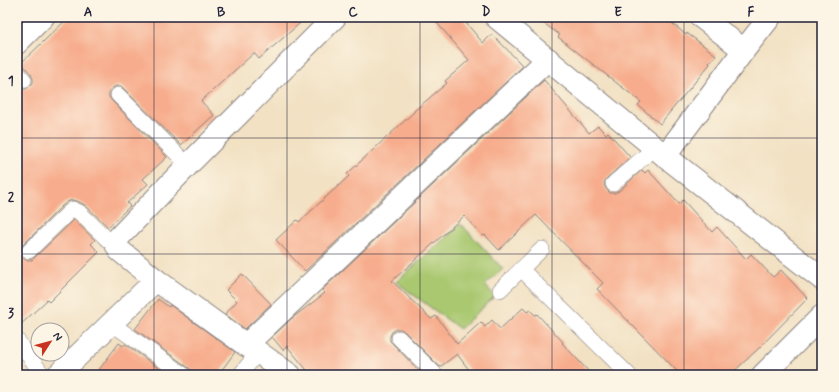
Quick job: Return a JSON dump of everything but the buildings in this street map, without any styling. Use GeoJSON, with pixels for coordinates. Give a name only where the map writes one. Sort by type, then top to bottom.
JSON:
{"type":"FeatureCollection","features":[{"type":"Feature","properties":{"kind":"street"},"geometry":{"type":"LineString","coordinates":[[17,43],[43,17]]}},
{"type":"Feature","properties":{"kind":"street"},"geometry":{"type":"LineString","coordinates":[[290,375],[156,280],[119,250],[116,244],[118,238],[188,165],[335,17]]}},
{"type":"Feature","properties":{"kind":"street"},"geometry":{"type":"LineString","coordinates":[[496,17],[660,151],[822,279]]}},
{"type":"Feature","properties":{"kind":"street"},"geometry":{"type":"LineString","coordinates":[[701,17],[744,50]]}},
{"type":"Feature","properties":{"kind":"street"},"geometry":{"type":"LineString","coordinates":[[660,151],[770,17]]}},
{"type":"Feature","properties":{"kind":"street"},"geometry":{"type":"LineString","coordinates":[[252,349],[548,59]]}},
{"type":"Feature","properties":{"kind":"street"},"geometry":{"type":"LineString","coordinates":[[58,375],[156,280]]}},
{"type":"Feature","properties":{"kind":"street"},"geometry":{"type":"LineString","coordinates":[[763,375],[822,316]]}},
{"type":"Feature","properties":{"kind":"lane"},"geometry":{"type":"LineString","coordinates":[[118,95],[188,165]]}},
{"type":"Feature","properties":{"kind":"lane"},"geometry":{"type":"LineString","coordinates":[[613,184],[644,157],[660,151]]}},
{"type":"Feature","properties":{"kind":"lane"},"geometry":{"type":"LineString","coordinates":[[29,251],[68,212],[73,210],[78,212],[109,241],[116,244]]}},
{"type":"Feature","properties":{"kind":"lane"},"geometry":{"type":"LineString","coordinates":[[500,290],[542,248]]}},
{"type":"Feature","properties":{"kind":"lane"},"geometry":{"type":"LineString","coordinates":[[521,269],[629,375]]}},
{"type":"Feature","properties":{"kind":"lane"},"geometry":{"type":"LineString","coordinates":[[111,323],[184,375]]}},
{"type":"Feature","properties":{"kind":"lane"},"geometry":{"type":"LineString","coordinates":[[399,338],[434,375]]}},
{"type":"Feature","properties":{"kind":"lane"},"geometry":{"type":"LineString","coordinates":[[17,340],[43,375]]}},
{"type":"Feature","properties":{"kind":"lane"},"geometry":{"type":"LineString","coordinates":[[240,375],[252,349]]}},
{"type":"Feature","properties":{"kind":"green space"},"geometry":{"type":"Polygon","coordinates":[[[461,224],[503,269],[485,285],[495,296],[460,329],[396,282],[461,224]]]}}]}
